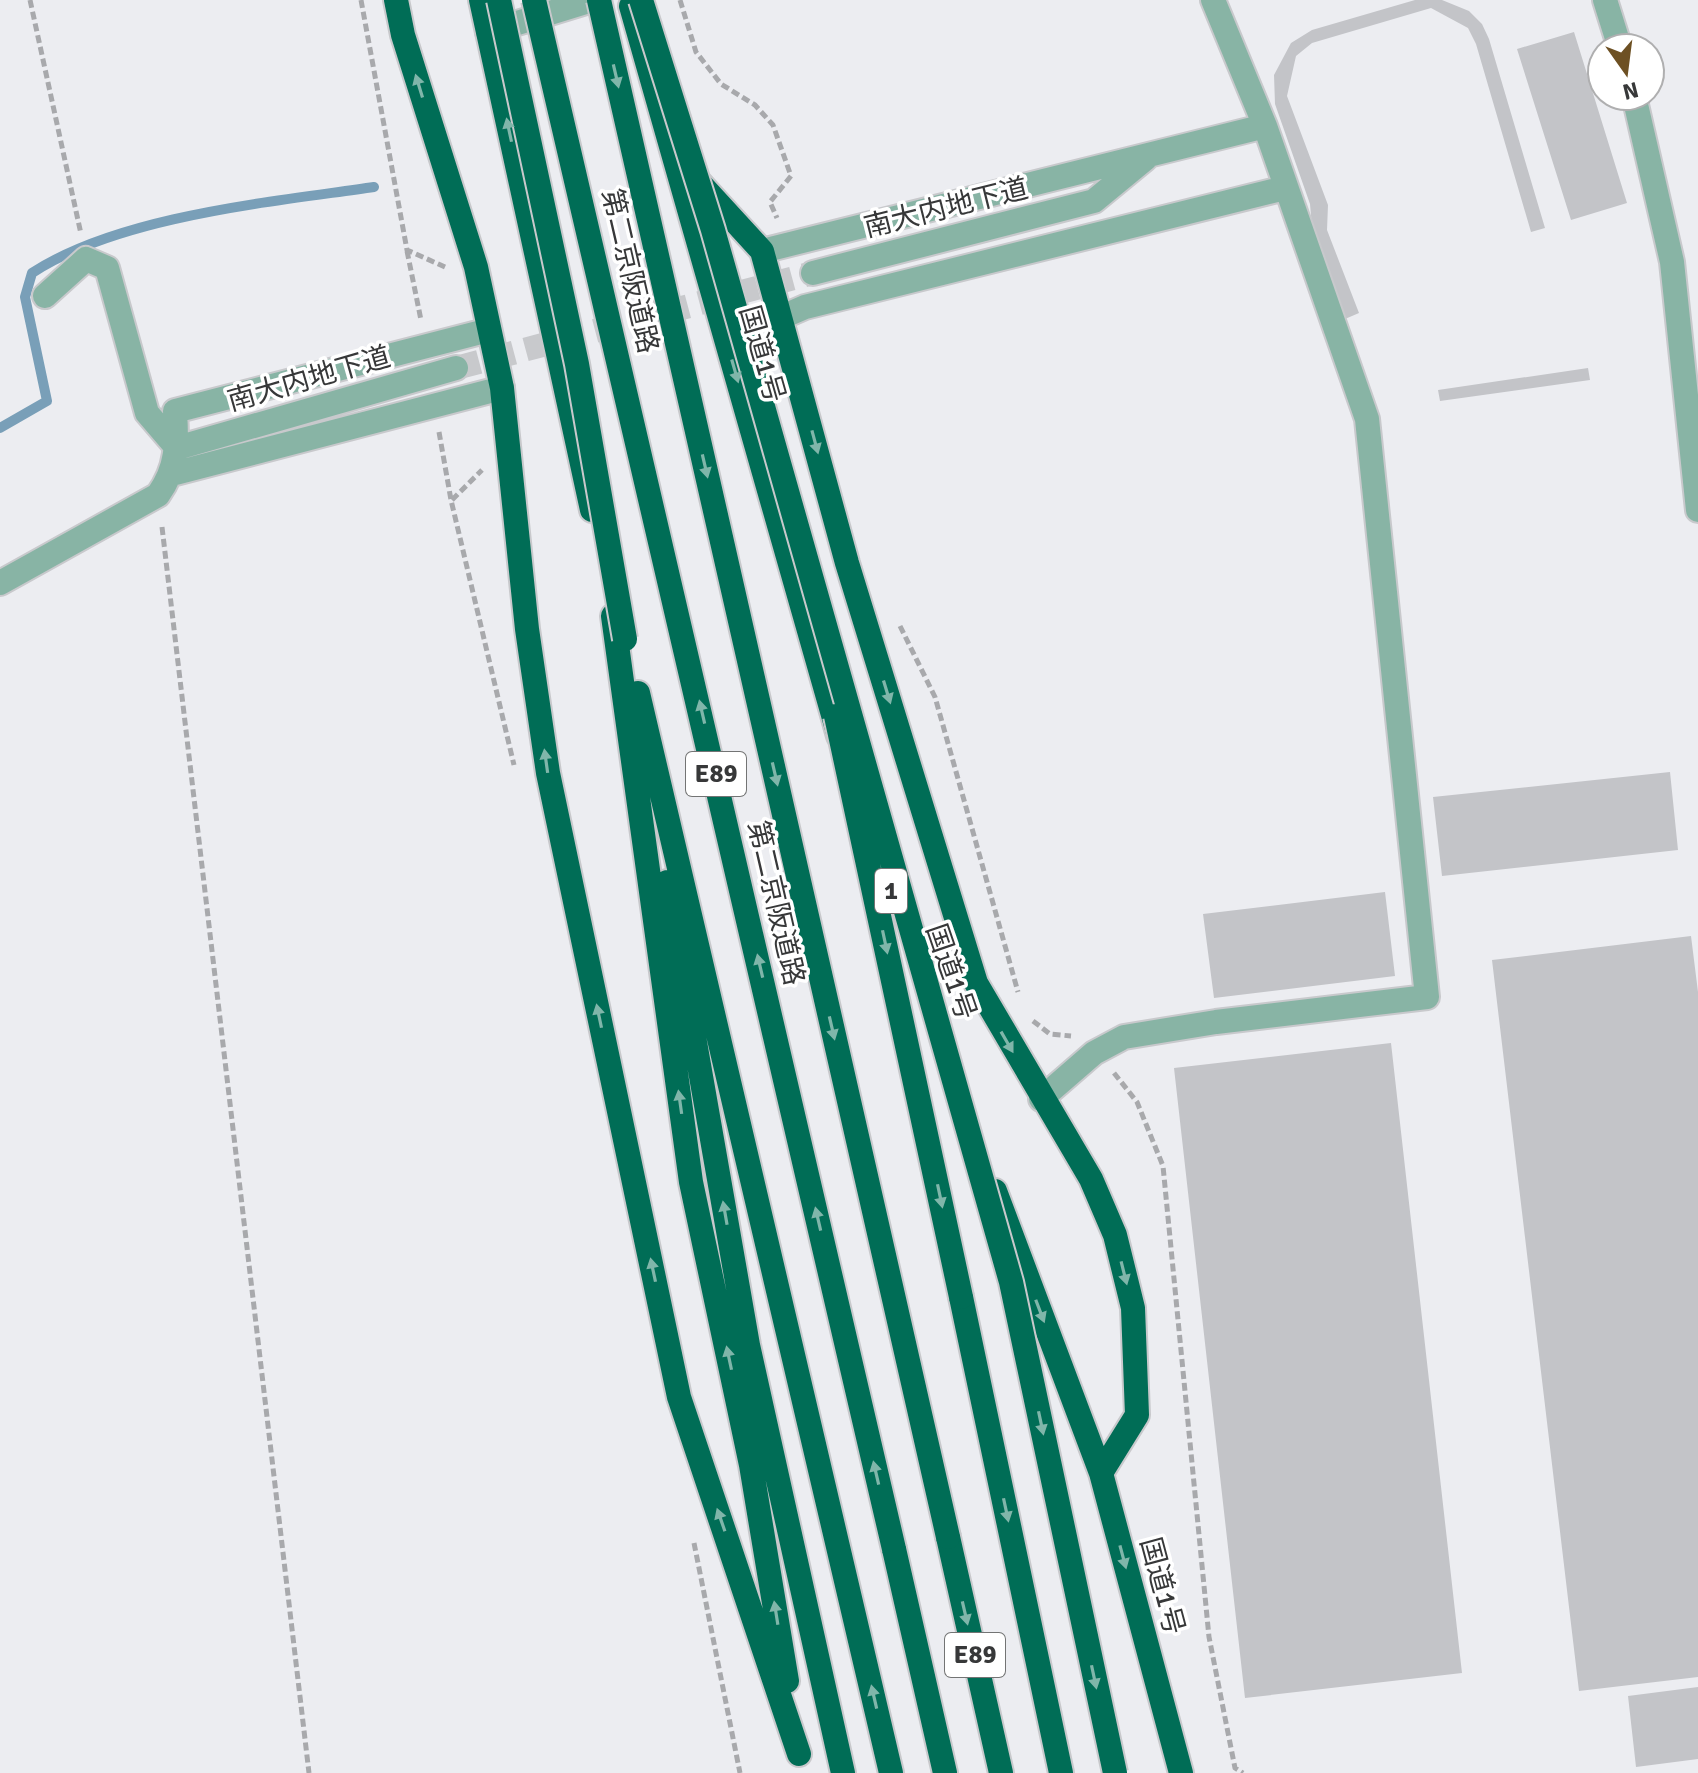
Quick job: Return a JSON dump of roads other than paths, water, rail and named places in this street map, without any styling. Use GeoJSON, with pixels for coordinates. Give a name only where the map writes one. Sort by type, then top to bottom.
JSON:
{"type":"FeatureCollection","features":[{"type":"Feature","properties":{"kind":"highway"},"geometry":{"type":"LineString","coordinates":[[396,0],[403,35],[476,267],[502,388],[527,629],[548,773],[679,1397],[801,1763]]}},
{"type":"Feature","properties":{"kind":"highway"},"geometry":{"type":"LineString","coordinates":[[481,0],[611,598],[691,1182],[751,1465],[801,1763]]}},
{"type":"Feature","properties":{"kind":"highway"},"geometry":{"type":"LineString","coordinates":[[499,0],[577,364],[748,1345],[843,1773]]}},
{"type":"Feature","properties":{"kind":"highway","name":"第二京阪道路"},"geometry":{"type":"LineString","coordinates":[[534,0],[945,1773]]}},
{"type":"Feature","properties":{"kind":"highway","name":"第二京阪道路"},"geometry":{"type":"LineString","coordinates":[[599,0],[1001,1773]]}},
{"type":"Feature","properties":{"kind":"highway","name":"国道1号"},"geometry":{"type":"LineString","coordinates":[[629,0],[842,747],[976,1141],[1101,1473],[1181,1773]]}},
{"type":"Feature","properties":{"kind":"highway"},"geometry":{"type":"LineString","coordinates":[[641,0],[713,230],[1011,1282],[1115,1773]]}},
{"type":"Feature","properties":{"kind":"highway"},"geometry":{"type":"LineString","coordinates":[[673,153],[762,251],[847,563],[976,983],[1097,1193],[1115,1235],[1133,1308],[1137,1415],[1101,1473]]}},
{"type":"Feature","properties":{"kind":"highway"},"geometry":{"type":"LineString","coordinates":[[786,483],[1061,1773]]}},
{"type":"Feature","properties":{"kind":"highway"},"geometry":{"type":"LineString","coordinates":[[625,639],[891,1773]]}},
{"type":"Feature","properties":{"kind":"street"},"geometry":{"type":"LineString","coordinates":[[487,33],[592,0]]}},
{"type":"Feature","properties":{"kind":"street"},"geometry":{"type":"LineString","coordinates":[[1041,1099],[1094,1053],[1124,1037],[1216,1022],[1427,997],[1367,419],[1265,126],[1213,0]]}},
{"type":"Feature","properties":{"kind":"street"},"geometry":{"type":"LineString","coordinates":[[1605,0],[1615,32]]}},
{"type":"Feature","properties":{"kind":"street"},"geometry":{"type":"LineString","coordinates":[[1638,112],[1672,262],[1689,319],[1698,510]]}},
{"type":"Feature","properties":{"kind":"street"},"geometry":{"type":"LineString","coordinates":[[762,251],[1265,126]]}},
{"type":"Feature","properties":{"kind":"street"},"geometry":{"type":"LineString","coordinates":[[1094,201],[1150,155]]}},
{"type":"Feature","properties":{"kind":"street"},"geometry":{"type":"LineString","coordinates":[[782,317],[805,307],[1285,188]]}},
{"type":"Feature","properties":{"kind":"street"},"geometry":{"type":"LineString","coordinates":[[1094,201],[1154,220]]}},
{"type":"Feature","properties":{"kind":"street","name":"南大内地下道"},"geometry":{"type":"LineString","coordinates":[[813,273],[1094,201]]}},
{"type":"Feature","properties":{"kind":"street"},"geometry":{"type":"LineString","coordinates":[[45,296],[86,259],[107,268],[147,413],[177,448]]}},
{"type":"Feature","properties":{"kind":"street"},"geometry":{"type":"LineString","coordinates":[[0,583],[158,495],[172,474],[177,448],[175,411],[489,330]]}},
{"type":"Feature","properties":{"kind":"street","name":"南大内地下道"},"geometry":{"type":"LineString","coordinates":[[177,448],[456,368]]}},
{"type":"Feature","properties":{"kind":"street"},"geometry":{"type":"LineString","coordinates":[[172,474],[502,388]]}},
{"type":"Feature","properties":{"kind":"waterway"},"geometry":{"type":"LineString","coordinates":[[0,428],[47,401],[25,297],[32,273],[67,254],[151,225],[243,206],[374,187]]}},
{"type":"Feature","properties":{"kind":"tunnel"},"geometry":{"type":"LineString","coordinates":[[456,368],[813,273]]}}]}
